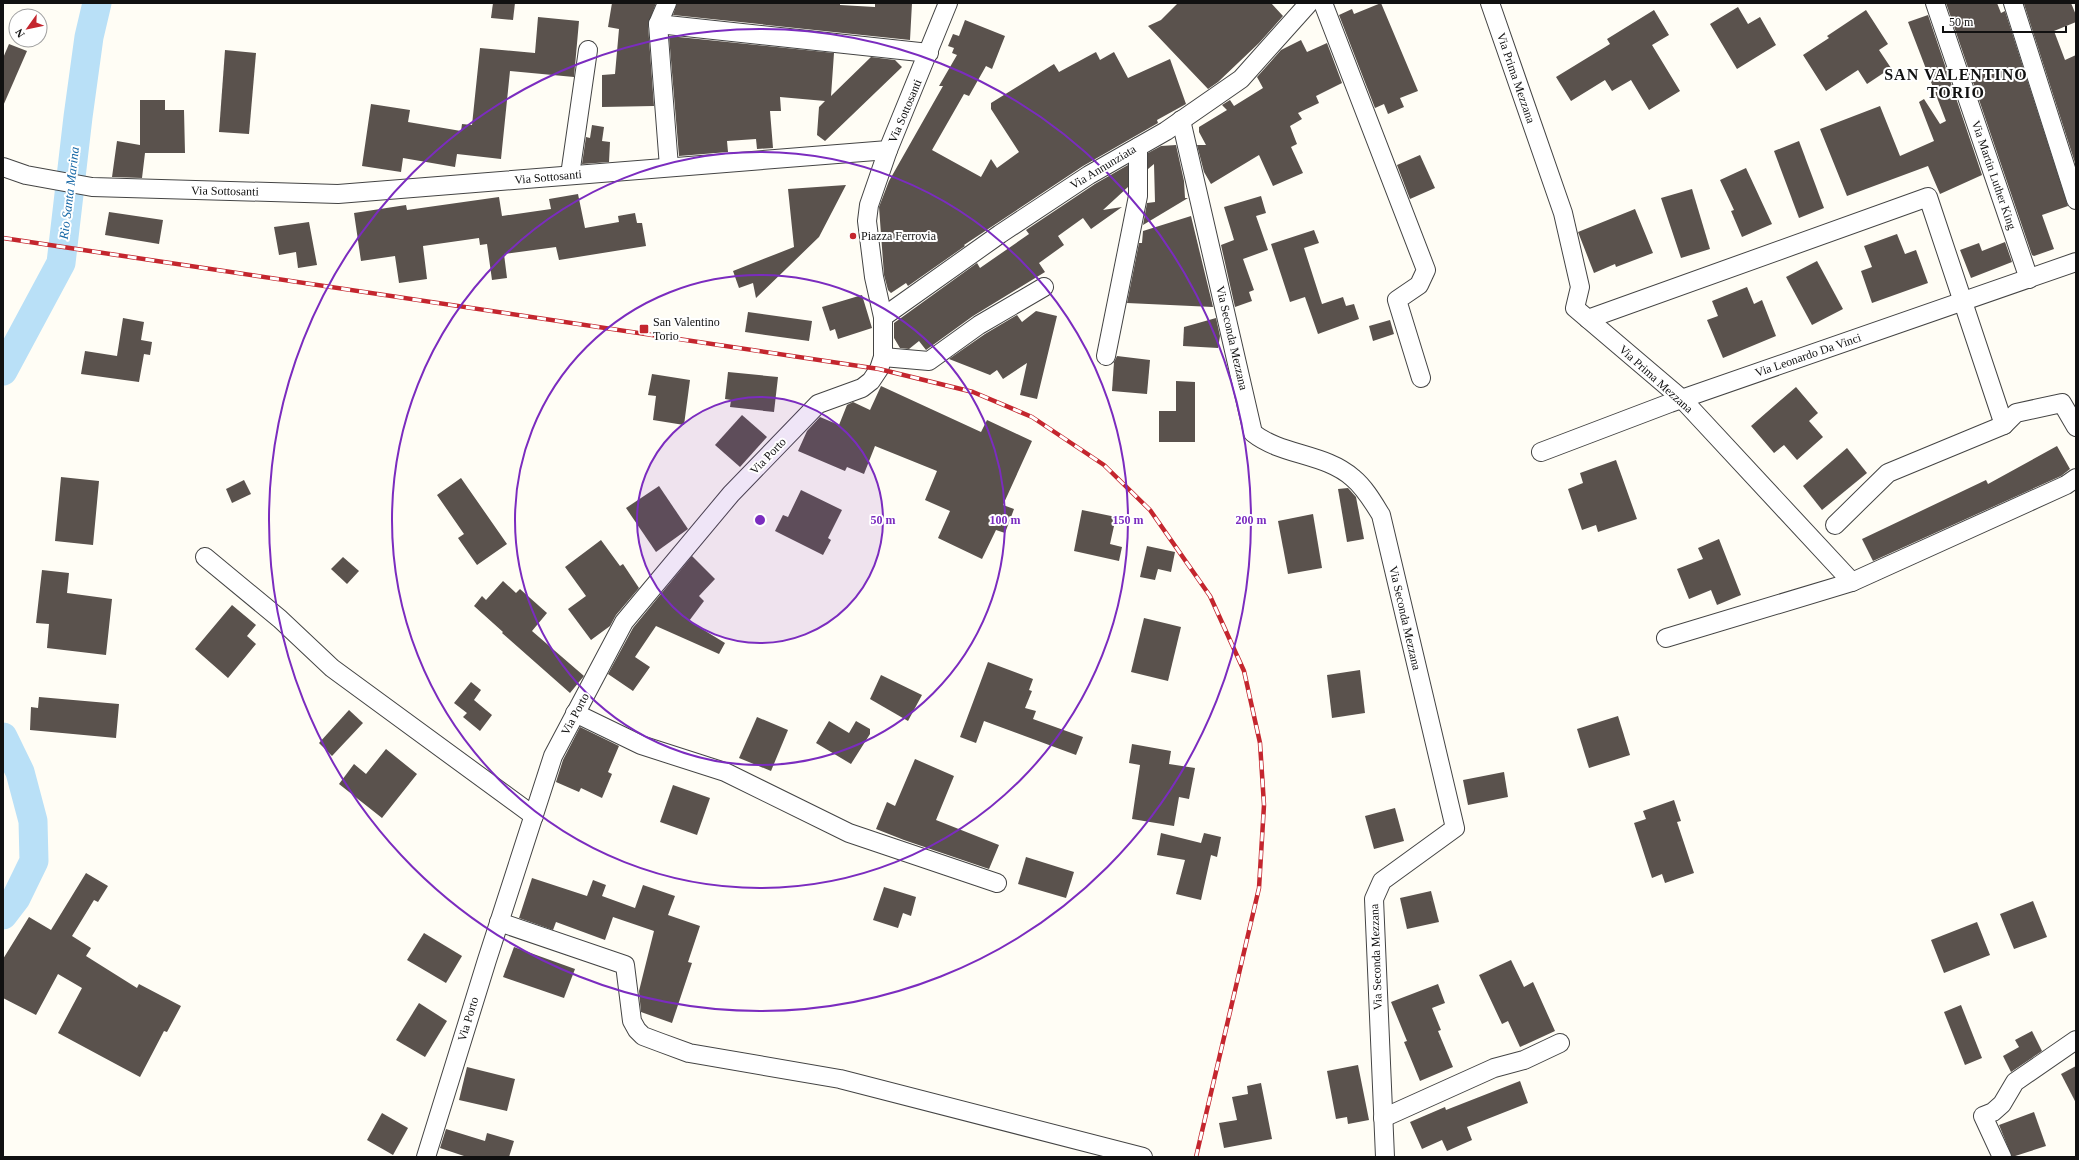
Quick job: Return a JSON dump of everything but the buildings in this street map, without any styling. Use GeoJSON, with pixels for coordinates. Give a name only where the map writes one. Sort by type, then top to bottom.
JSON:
{"type":"FeatureCollection","features":[{"type":"Feature","properties":{"kind":"street"},"geometry":{"type":"LineString","coordinates":[[667,3],[658,24],[669,167]]}},
{"type":"Feature","properties":{"kind":"street","name":"Via Sottosanti"},"geometry":{"type":"LineString","coordinates":[[3,167],[26,175],[92,188],[338,194],[888,150],[929,53],[948,3]]}},
{"type":"Feature","properties":{"kind":"street","name":"Via Annunziata"},"geometry":{"type":"LineString","coordinates":[[884,317],[1006,230],[1088,175],[1138,147],[1181,120],[1240,79],[1309,3]]}},
{"type":"Feature","properties":{"kind":"street"},"geometry":{"type":"LineString","coordinates":[[1323,3],[1426,270],[1419,285],[1397,300],[1421,378]]}},
{"type":"Feature","properties":{"kind":"street","name":"Via Prima Mezzana"},"geometry":{"type":"LineString","coordinates":[[1490,3],[1563,213],[1580,287],[1575,308],[1682,399],[1852,582]]}},
{"type":"Feature","properties":{"kind":"street","name":"Via Martin Luther King"},"geometry":{"type":"LineString","coordinates":[[1935,3],[2029,279]]}},
{"type":"Feature","properties":{"kind":"street"},"geometry":{"type":"LineString","coordinates":[[2013,3],[2076,200]]}},
{"type":"Feature","properties":{"kind":"street"},"geometry":{"type":"LineString","coordinates":[[658,24],[929,53]]}},
{"type":"Feature","properties":{"kind":"street"},"geometry":{"type":"LineString","coordinates":[[570,175],[588,50]]}},
{"type":"Feature","properties":{"kind":"street","name":"Via Seconda Mezzana"},"geometry":{"type":"LineString","coordinates":[[1181,120],[1252,433],[1264,442],[1334,466],[1353,478],[1369,496],[1381,515],[1455,828],[1382,881],[1374,899],[1385,1157]]}},
{"type":"Feature","properties":{"kind":"street"},"geometry":{"type":"LineString","coordinates":[[1106,356],[1138,196],[1138,147]]}},
{"type":"Feature","properties":{"kind":"street"},"geometry":{"type":"LineString","coordinates":[[888,150],[869,206],[867,221],[874,277],[884,317],[881,363],[929,361],[979,325],[1044,287]]}},
{"type":"Feature","properties":{"kind":"street"},"geometry":{"type":"LineString","coordinates":[[1588,319],[1928,197],[2004,424]]}},
{"type":"Feature","properties":{"kind":"street","name":"Via Leonardo Da Vinci"},"geometry":{"type":"LineString","coordinates":[[1542,452],[1682,399],[2076,262]]}},
{"type":"Feature","properties":{"kind":"street","name":"Via Porto"},"geometry":{"type":"LineString","coordinates":[[426,1157],[499,922],[553,756],[624,622],[731,494],[818,404],[862,388],[871,381],[881,363]]}},
{"type":"Feature","properties":{"kind":"street"},"geometry":{"type":"LineString","coordinates":[[1836,525],[1888,474],[2004,424],[2016,413],[2062,403],[2076,427]]}},
{"type":"Feature","properties":{"kind":"street"},"geometry":{"type":"LineString","coordinates":[[1666,638],[1852,582],[2066,485],[2076,478]]}},
{"type":"Feature","properties":{"kind":"street"},"geometry":{"type":"LineString","coordinates":[[205,557],[280,619],[332,668],[534,816]]}},
{"type":"Feature","properties":{"kind":"street"},"geometry":{"type":"LineString","coordinates":[[575,713],[641,745],[725,772],[849,833],[997,883]]}},
{"type":"Feature","properties":{"kind":"street"},"geometry":{"type":"LineString","coordinates":[[499,922],[625,965],[632,1021],[637,1030],[643,1036],[689,1053],[840,1079],[1143,1157]]}},
{"type":"Feature","properties":{"kind":"street"},"geometry":{"type":"LineString","coordinates":[[2002,1157],[1983,1116],[2002,1104],[2015,1082],[2076,1040]]}},
{"type":"Feature","properties":{"kind":"street"},"geometry":{"type":"LineString","coordinates":[[1383,1118],[1494,1068],[1524,1060],[1560,1043]]}},
{"type":"Feature","properties":{"kind":"waterway","name":"Rio Santa Marina"},"geometry":{"type":"LineString","coordinates":[[3,371],[61,263],[89,37],[97,3]]}},
{"type":"Feature","properties":{"kind":"waterway","name":"Rio Santa Marina"},"geometry":{"type":"LineString","coordinates":[[3,737],[20,772],[33,821],[34,861],[16,898],[3,915]]}},
{"type":"Feature","properties":{"kind":"railway"},"geometry":{"type":"LineString","coordinates":[[3,238],[879,369],[973,392],[1032,417],[1104,465],[1150,510],[1210,596],[1244,671],[1260,743],[1264,805],[1259,888],[1196,1157]]}},
{"type":"Feature","properties":{"kind":"place","name":"Piazza Ferrovia"},"geometry":{"type":"Point","coordinates":[853,236]}},
{"type":"Feature","properties":{"kind":"place","name":"San Valentino Torio"},"geometry":{"type":"Point","coordinates":[644,329]}},
{"type":"Feature","properties":{"kind":"district","name":"SAN VALENTINO TORIO"},"geometry":{"type":"Point","coordinates":[1956,83]}}]}
